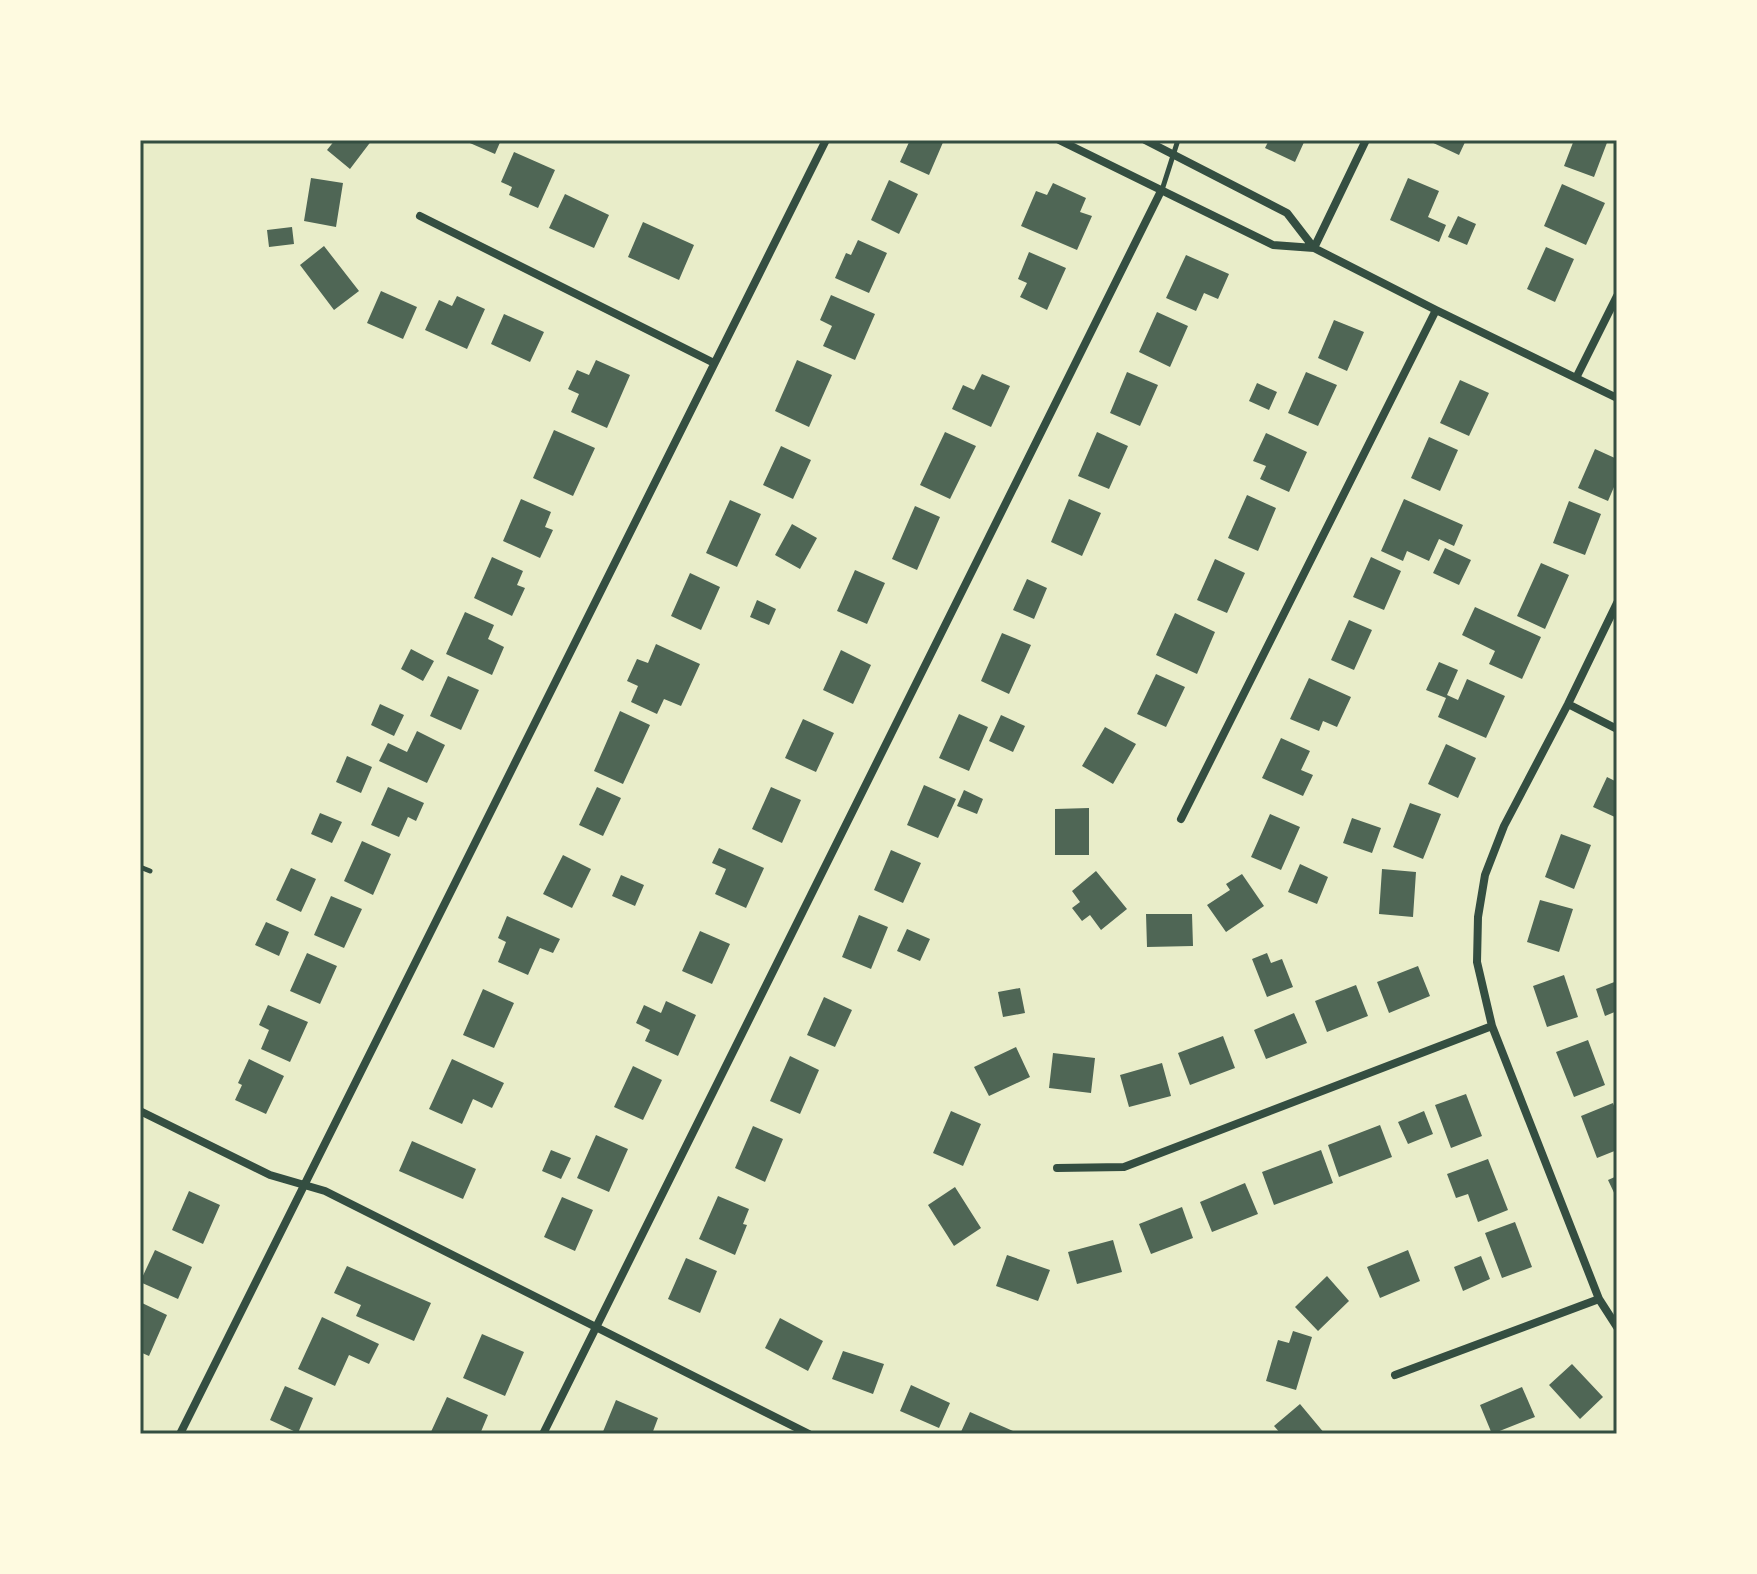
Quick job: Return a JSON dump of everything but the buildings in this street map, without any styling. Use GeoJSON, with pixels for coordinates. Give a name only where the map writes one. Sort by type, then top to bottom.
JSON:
{"type":"FeatureCollection","features":[{"type":"Feature","properties":{"kind":"street"},"geometry":{"type":"LineString","coordinates":[[180,1434],[826,140]]}},
{"type":"Feature","properties":{"kind":"street"},"geometry":{"type":"LineString","coordinates":[[1059,140],[1273,245],[1314,248],[1617,398]]}},
{"type":"Feature","properties":{"kind":"street"},"geometry":{"type":"LineString","coordinates":[[1145,140],[1287,213],[1314,248]]}},
{"type":"Feature","properties":{"kind":"street"},"geometry":{"type":"LineString","coordinates":[[1314,248],[1366,140]]}},
{"type":"Feature","properties":{"kind":"street"},"geometry":{"type":"LineString","coordinates":[[543,1434],[1161,191]]}},
{"type":"Feature","properties":{"kind":"street"},"geometry":{"type":"LineString","coordinates":[[420,216],[714,363]]}},
{"type":"Feature","properties":{"kind":"street"},"geometry":{"type":"LineString","coordinates":[[1576,378],[1617,296]]}},
{"type":"Feature","properties":{"kind":"street"},"geometry":{"type":"LineString","coordinates":[[1181,819],[1436,310]]}},
{"type":"Feature","properties":{"kind":"street"},"geometry":{"type":"LineString","coordinates":[[1617,603],[1504,826],[1485,875],[1478,917],[1477,962],[1492,1026],[1599,1299],[1617,1327]]}},
{"type":"Feature","properties":{"kind":"street"},"geometry":{"type":"LineString","coordinates":[[1568,704],[1617,729]]}},
{"type":"Feature","properties":{"kind":"street"},"geometry":{"type":"LineString","coordinates":[[1057,1168],[1124,1167],[1492,1026]]}},
{"type":"Feature","properties":{"kind":"street"},"geometry":{"type":"LineString","coordinates":[[140,1111],[270,1175],[325,1191],[809,1434]]}},
{"type":"Feature","properties":{"kind":"street"},"geometry":{"type":"LineString","coordinates":[[1395,1375],[1599,1299]]}},
{"type":"Feature","properties":{"kind":"lane"},"geometry":{"type":"LineString","coordinates":[[1161,191],[1178,140]]}},
{"type":"Feature","properties":{"kind":"lane"},"geometry":{"type":"LineString","coordinates":[[140,867],[150,871]]}}]}
